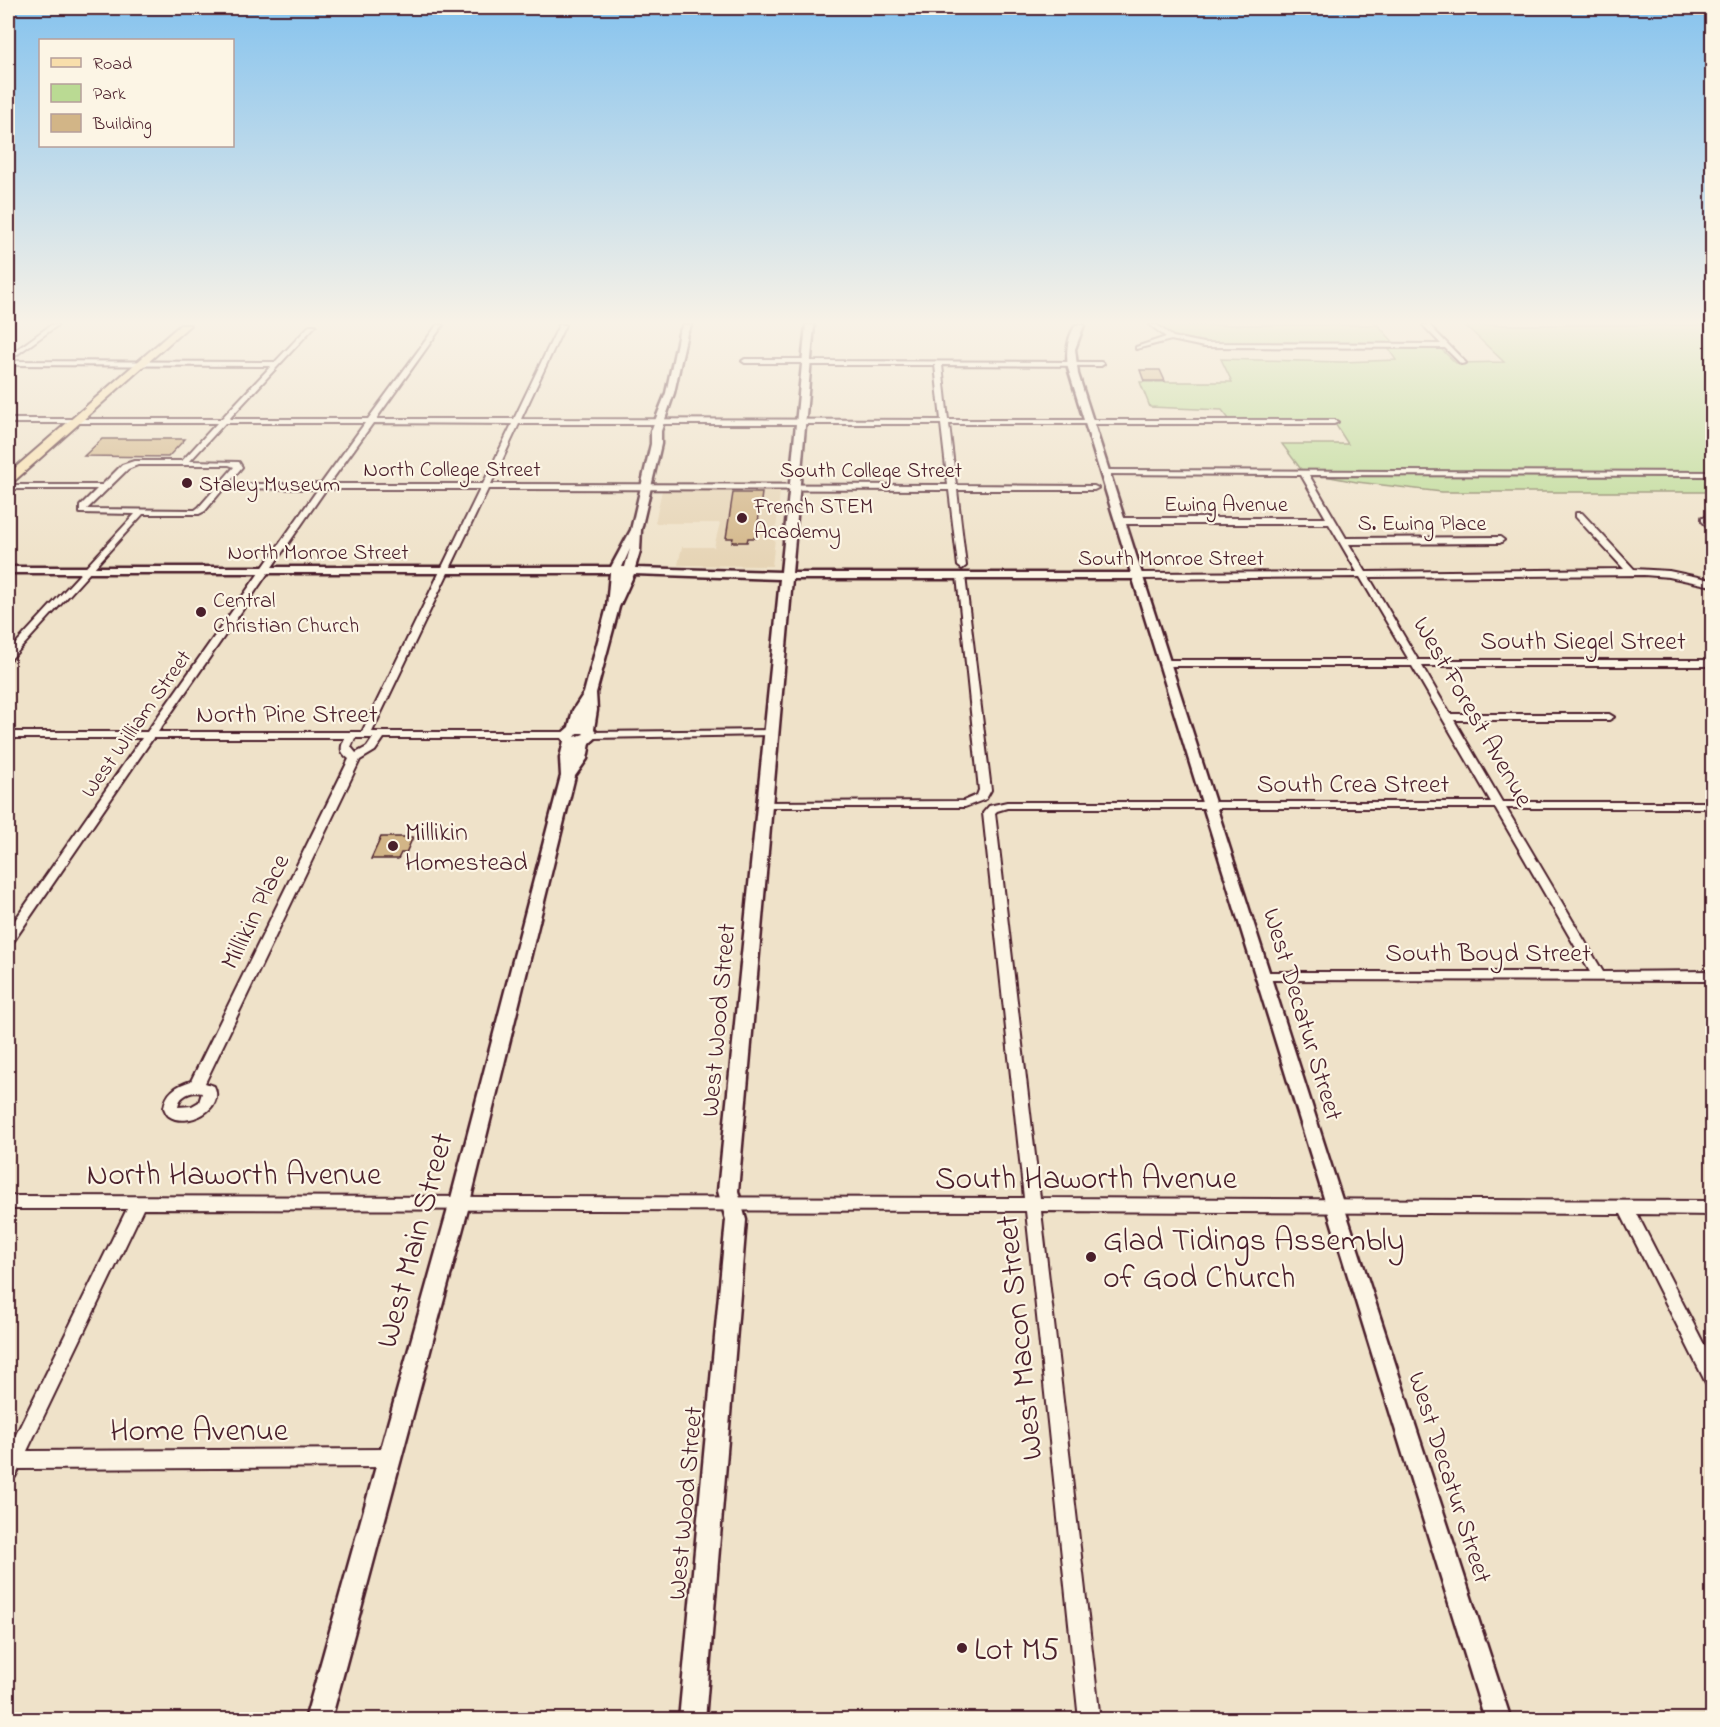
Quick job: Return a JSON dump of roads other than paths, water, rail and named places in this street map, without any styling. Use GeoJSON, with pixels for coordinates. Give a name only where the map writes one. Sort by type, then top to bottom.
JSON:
{"type":"FeatureCollection","features":[{"type":"Feature","properties":{"kind":"main road"},"geometry":{"type":"LineString","coordinates":[[8,480],[91,406]]}},
{"type":"Feature","properties":{"kind":"street"},"geometry":{"type":"LineString","coordinates":[[184,463],[239,406]]}},
{"type":"Feature","properties":{"kind":"street","name":"West William Street"},"geometry":{"type":"LineString","coordinates":[[8,939],[380,406]]}},
{"type":"Feature","properties":{"kind":"street"},"geometry":{"type":"LineString","coordinates":[[365,736],[523,406]]}},
{"type":"Feature","properties":{"kind":"street","name":"West Main Street"},"geometry":{"type":"LineString","coordinates":[[318,1719],[460,1202],[568,776],[580,759],[579,735],[591,710],[590,693],[613,607],[629,571],[635,550],[636,530],[656,444],[665,431],[663,420],[671,406]]}},
{"type":"Feature","properties":{"kind":"street","name":"West Wood Street"},"geometry":{"type":"LineString","coordinates":[[692,1719],[736,1220],[728,1191],[803,406]]}},
{"type":"Feature","properties":{"kind":"street","name":"West Macon Street"},"geometry":{"type":"LineString","coordinates":[[944,406],[986,804],[1090,1719]]}},
{"type":"Feature","properties":{"kind":"street","name":"West Decatur Street"},"geometry":{"type":"LineString","coordinates":[[1084,406],[1334,1206],[1498,1719]]}},
{"type":"Feature","properties":{"kind":"street"},"geometry":{"type":"LineString","coordinates":[[8,421],[1334,422]]}},
{"type":"Feature","properties":{"kind":"street"},"geometry":{"type":"LineString","coordinates":[[184,463],[236,464],[238,467],[202,509],[196,512],[83,511],[104,487],[130,464],[184,463]]}},
{"type":"Feature","properties":{"kind":"street"},"geometry":{"type":"LineString","coordinates":[[1105,472],[1713,474]]}},
{"type":"Feature","properties":{"kind":"street","name":"West Forest Avenue"},"geometry":{"type":"LineString","coordinates":[[1304,472],[1599,976]]}},
{"type":"Feature","properties":{"kind":"street","name":"North College Street"},"geometry":{"type":"LineString","coordinates":[[222,486],[647,486]]}},
{"type":"Feature","properties":{"kind":"street","name":"South College Street"},"geometry":{"type":"LineString","coordinates":[[647,486],[1094,488]]}},
{"type":"Feature","properties":{"kind":"street"},"geometry":{"type":"LineString","coordinates":[[8,487],[104,487]]}},
{"type":"Feature","properties":{"kind":"street"},"geometry":{"type":"LineString","coordinates":[[8,657],[140,513]]}},
{"type":"Feature","properties":{"kind":"street"},"geometry":{"type":"LineString","coordinates":[[1579,516],[1631,572]]}},
{"type":"Feature","properties":{"kind":"street","name":"Ewing Avenue"},"geometry":{"type":"LineString","coordinates":[[1121,522],[1332,520]]}},
{"type":"Feature","properties":{"kind":"street","name":"West Main Street"},"geometry":{"type":"LineString","coordinates":[[613,607],[611,586],[615,570],[622,550],[636,530]]}},
{"type":"Feature","properties":{"kind":"street","name":"S. Ewing Place"},"geometry":{"type":"LineString","coordinates":[[1344,541],[1500,540]]}},
{"type":"Feature","properties":{"kind":"street","name":"North Monroe Street"},"geometry":{"type":"LineString","coordinates":[[8,570],[629,571]]}},
{"type":"Feature","properties":{"kind":"street","name":"South Monroe Street"},"geometry":{"type":"LineString","coordinates":[[629,571],[787,576],[961,571],[1138,576],[1658,572],[1713,583]]}},
{"type":"Feature","properties":{"kind":"street"},"geometry":{"type":"LineString","coordinates":[[8,644],[19,644]]}},
{"type":"Feature","properties":{"kind":"street","name":"South Siegel Street"},"geometry":{"type":"LineString","coordinates":[[1166,663],[1713,663]]}},
{"type":"Feature","properties":{"kind":"street"},"geometry":{"type":"LineString","coordinates":[[1447,717],[1609,717]]}},
{"type":"Feature","properties":{"kind":"street","name":"North Pine Street"},"geometry":{"type":"LineString","coordinates":[[8,735],[771,734]]}},
{"type":"Feature","properties":{"kind":"street"},"geometry":{"type":"LineString","coordinates":[[351,736],[346,747],[347,752],[355,758]]}},
{"type":"Feature","properties":{"kind":"street","name":"Millikin Place"},"geometry":{"type":"LineString","coordinates":[[195,1086],[355,758],[371,749],[380,736]]}},
{"type":"Feature","properties":{"kind":"street","name":"South Crea Street"},"geometry":{"type":"LineString","coordinates":[[764,805],[1713,805]]}},
{"type":"Feature","properties":{"kind":"street","name":"South Boyd Street"},"geometry":{"type":"LineString","coordinates":[[1263,977],[1713,976]]}},
{"type":"Feature","properties":{"kind":"street","name":"North Haworth Avenue"},"geometry":{"type":"LineString","coordinates":[[8,1202],[460,1202]]}},
{"type":"Feature","properties":{"kind":"street"},"geometry":{"type":"LineString","coordinates":[[9,1464],[138,1202]]}},
{"type":"Feature","properties":{"kind":"street","name":"South Haworth Avenue"},"geometry":{"type":"LineString","coordinates":[[460,1202],[732,1205],[1625,1207],[1708,1211]]}},
{"type":"Feature","properties":{"kind":"street"},"geometry":{"type":"LineString","coordinates":[[1625,1207],[1713,1377]]}},
{"type":"Feature","properties":{"kind":"street","name":"Home Avenue"},"geometry":{"type":"LineString","coordinates":[[9,1464],[390,1458]]}},
{"type":"Feature","properties":{"kind":"place","name":"Staley Museum"},"geometry":{"type":"Point","coordinates":[187,483]}},
{"type":"Feature","properties":{"kind":"place","name":"French STEM Academy"},"geometry":{"type":"Point","coordinates":[742,518]}},
{"type":"Feature","properties":{"kind":"place","name":"Central Christian Church"},"geometry":{"type":"Point","coordinates":[201,612]}},
{"type":"Feature","properties":{"kind":"place","name":"Millikin Homestead"},"geometry":{"type":"Point","coordinates":[393,846]}},
{"type":"Feature","properties":{"kind":"place","name":"Glad Tidings Assembly of God Church"},"geometry":{"type":"Point","coordinates":[1091,1257]}},
{"type":"Feature","properties":{"kind":"place","name":"Lot M5"},"geometry":{"type":"Point","coordinates":[962,1648]}}]}
